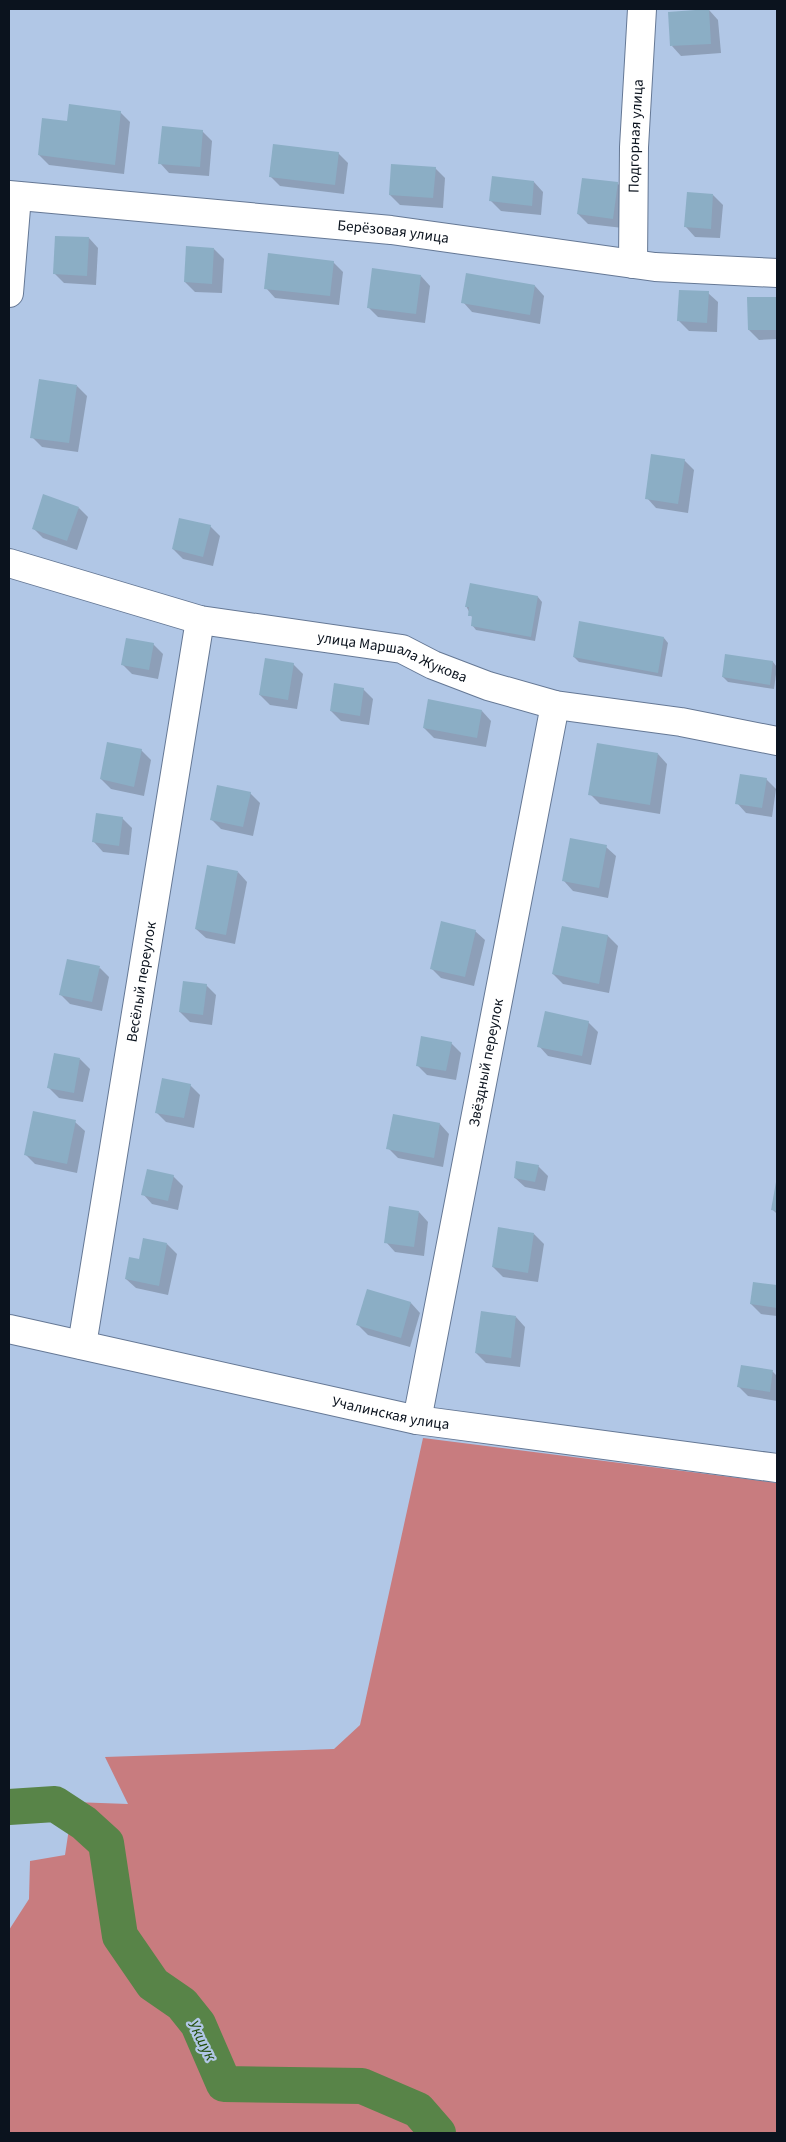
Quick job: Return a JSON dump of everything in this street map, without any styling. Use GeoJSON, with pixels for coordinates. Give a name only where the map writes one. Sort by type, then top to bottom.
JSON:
{"type":"FeatureCollection","features":[{"type":"Feature","properties":{"kind":"street","name":"Подгорная улица"},"geometry":{"type":"LineString","coordinates":[[633,264],[634,146],[642,9]]}},
{"type":"Feature","properties":{"kind":"street","name":"Берёзовая улица"},"geometry":{"type":"LineString","coordinates":[[13,195],[391,230],[633,264],[746,273],[777,273]]}},
{"type":"Feature","properties":{"kind":"street"},"geometry":{"type":"LineString","coordinates":[[9,293],[13,195]]}},
{"type":"Feature","properties":{"kind":"street","name":"улица Маршала Жукова"},"geometry":{"type":"LineString","coordinates":[[9,563],[200,620],[402,649],[433,665],[488,686],[555,705],[681,722],[777,741]]}},
{"type":"Feature","properties":{"kind":"street","name":"Весёлый переулок"},"geometry":{"type":"LineString","coordinates":[[82,1346],[200,620]]}},
{"type":"Feature","properties":{"kind":"street","name":"Звёздный переулок"},"geometry":{"type":"LineString","coordinates":[[417,1420],[555,705]]}},
{"type":"Feature","properties":{"kind":"street","name":"Учалинская улица"},"geometry":{"type":"LineString","coordinates":[[9,1329],[417,1420],[777,1468]]}},
{"type":"Feature","properties":{"kind":"shaded area"},"geometry":{"type":"Polygon","coordinates":[[[423,1438],[777,1483],[777,2133],[9,2133],[9,1930],[29,1899],[30,1861],[65,1855],[73,1802],[128,1804],[105,1757],[334,1749],[360,1725],[423,1438]]]}},
{"type":"Feature","properties":{"kind":"building"},"geometry":{"type":"Polygon","coordinates":[[[709,9],[711,44],[670,46],[668,12],[709,9]]]}},
{"type":"Feature","properties":{"kind":"building"},"geometry":{"type":"Polygon","coordinates":[[[69,104],[121,111],[115,165],[38,155],[42,118],[67,121],[69,104]]]}},
{"type":"Feature","properties":{"kind":"building"},"geometry":{"type":"Polygon","coordinates":[[[162,126],[203,130],[200,167],[158,164],[162,126]]]}},
{"type":"Feature","properties":{"kind":"building"},"geometry":{"type":"Polygon","coordinates":[[[273,144],[339,152],[335,185],[269,177],[273,144]]]}},
{"type":"Feature","properties":{"kind":"building"},"geometry":{"type":"Polygon","coordinates":[[[391,164],[436,167],[433,198],[389,195],[391,164]]]}},
{"type":"Feature","properties":{"kind":"building"},"geometry":{"type":"Polygon","coordinates":[[[492,176],[534,181],[532,206],[489,201],[492,176]]]}},
{"type":"Feature","properties":{"kind":"building"},"geometry":{"type":"Polygon","coordinates":[[[582,178],[618,182],[613,219],[577,214],[582,178]]]}},
{"type":"Feature","properties":{"kind":"building"},"geometry":{"type":"Polygon","coordinates":[[[687,192],[713,194],[711,229],[684,227],[687,192]]]}},
{"type":"Feature","properties":{"kind":"building"},"geometry":{"type":"Polygon","coordinates":[[[55,236],[89,237],[87,276],[53,274],[55,236]]]}},
{"type":"Feature","properties":{"kind":"building"},"geometry":{"type":"Polygon","coordinates":[[[186,246],[214,248],[212,284],[184,282],[186,246]]]}},
{"type":"Feature","properties":{"kind":"building"},"geometry":{"type":"Polygon","coordinates":[[[268,253],[334,261],[330,296],[264,289],[268,253]]]}},
{"type":"Feature","properties":{"kind":"building"},"geometry":{"type":"Polygon","coordinates":[[[372,268],[421,275],[416,314],[367,308],[372,268]]]}},
{"type":"Feature","properties":{"kind":"building"},"geometry":{"type":"Polygon","coordinates":[[[466,273],[535,285],[530,315],[461,303],[466,273]]]}},
{"type":"Feature","properties":{"kind":"building"},"geometry":{"type":"Polygon","coordinates":[[[679,290],[709,291],[707,323],[677,321],[679,290]]]}},
{"type":"Feature","properties":{"kind":"building"},"geometry":{"type":"Polygon","coordinates":[[[747,297],[776,297],[776,330],[748,330],[747,297]]]}},
{"type":"Feature","properties":{"kind":"building"},"geometry":{"type":"Polygon","coordinates":[[[39,379],[77,385],[69,443],[30,438],[39,379]]]}},
{"type":"Feature","properties":{"kind":"building"},"geometry":{"type":"Polygon","coordinates":[[[651,454],[685,459],[678,504],[645,499],[651,454]]]}},
{"type":"Feature","properties":{"kind":"building"},"geometry":{"type":"Polygon","coordinates":[[[43,494],[79,507],[67,541],[32,529],[43,494]]]}},
{"type":"Feature","properties":{"kind":"building"},"geometry":{"type":"Polygon","coordinates":[[[179,518],[211,525],[203,557],[172,549],[179,518]]]}},
{"type":"Feature","properties":{"kind":"building"},"geometry":{"type":"Polygon","coordinates":[[[470,583],[538,596],[531,637],[471,626],[472,616],[468,616],[469,607],[465,607],[470,583]]]}},
{"type":"Feature","properties":{"kind":"building"},"geometry":{"type":"Polygon","coordinates":[[[579,621],[664,637],[658,673],[573,657],[579,621]]]}},
{"type":"Feature","properties":{"kind":"building"},"geometry":{"type":"Polygon","coordinates":[[[126,638],[154,643],[149,670],[121,665],[126,638]]]}},
{"type":"Feature","properties":{"kind":"building"},"geometry":{"type":"Polygon","coordinates":[[[725,654],[773,661],[770,685],[722,677],[725,654]]]}},
{"type":"Feature","properties":{"kind":"building"},"geometry":{"type":"Polygon","coordinates":[[[265,658],[294,663],[288,700],[259,695],[265,658]]]}},
{"type":"Feature","properties":{"kind":"building"},"geometry":{"type":"Polygon","coordinates":[[[334,683],[364,688],[360,716],[330,711],[334,683]]]}},
{"type":"Feature","properties":{"kind":"building"},"geometry":{"type":"Polygon","coordinates":[[[428,699],[482,710],[477,738],[423,728],[428,699]]]}},
{"type":"Feature","properties":{"kind":"building"},"geometry":{"type":"Polygon","coordinates":[[[107,742],[142,749],[134,787],[100,779],[107,742]]]}},
{"type":"Feature","properties":{"kind":"building"},"geometry":{"type":"Polygon","coordinates":[[[597,743],[658,753],[650,805],[588,795],[597,743]]]}},
{"type":"Feature","properties":{"kind":"building"},"geometry":{"type":"Polygon","coordinates":[[[740,774],[767,778],[762,808],[735,804],[740,774]]]}},
{"type":"Feature","properties":{"kind":"building"},"geometry":{"type":"Polygon","coordinates":[[[217,785],[251,792],[243,827],[210,820],[217,785]]]}},
{"type":"Feature","properties":{"kind":"building"},"geometry":{"type":"Polygon","coordinates":[[[96,813],[123,817],[119,846],[92,842],[96,813]]]}},
{"type":"Feature","properties":{"kind":"building"},"geometry":{"type":"Polygon","coordinates":[[[570,838],[607,845],[599,888],[562,881],[570,838]]]}},
{"type":"Feature","properties":{"kind":"building"},"geometry":{"type":"Polygon","coordinates":[[[207,865],[238,871],[226,935],[195,929],[207,865]]]}},
{"type":"Feature","properties":{"kind":"building"},"geometry":{"type":"Polygon","coordinates":[[[441,921],[476,930],[465,977],[430,969],[441,921]]]}},
{"type":"Feature","properties":{"kind":"building"},"geometry":{"type":"Polygon","coordinates":[[[562,926],[608,935],[599,984],[552,974],[562,926]]]}},
{"type":"Feature","properties":{"kind":"building"},"geometry":{"type":"Polygon","coordinates":[[[67,959],[100,966],[92,1002],[59,995],[67,959]]]}},
{"type":"Feature","properties":{"kind":"building"},"geometry":{"type":"Polygon","coordinates":[[[183,981],[207,984],[203,1015],[179,1012],[183,981]]]}},
{"type":"Feature","properties":{"kind":"building"},"geometry":{"type":"Polygon","coordinates":[[[545,1011],[589,1021],[582,1056],[537,1047],[545,1011]]]}},
{"type":"Feature","properties":{"kind":"building"},"geometry":{"type":"Polygon","coordinates":[[[421,1036],[452,1042],[446,1071],[416,1066],[421,1036]]]}},
{"type":"Feature","properties":{"kind":"building"},"geometry":{"type":"Polygon","coordinates":[[[54,1053],[80,1058],[74,1093],[47,1088],[54,1053]]]}},
{"type":"Feature","properties":{"kind":"building"},"geometry":{"type":"Polygon","coordinates":[[[162,1078],[191,1084],[184,1118],[155,1113],[162,1078]]]}},
{"type":"Feature","properties":{"kind":"building"},"geometry":{"type":"Polygon","coordinates":[[[33,1111],[76,1120],[67,1164],[24,1155],[33,1111]]]}},
{"type":"Feature","properties":{"kind":"building"},"geometry":{"type":"Polygon","coordinates":[[[393,1114],[440,1123],[434,1158],[386,1149],[393,1114]]]}},
{"type":"Feature","properties":{"kind":"building"},"geometry":{"type":"Polygon","coordinates":[[[516,1161],[539,1165],[535,1182],[514,1178],[516,1161]]]}},
{"type":"Feature","properties":{"kind":"building"},"geometry":{"type":"Polygon","coordinates":[[[147,1169],[174,1175],[168,1201],[141,1195],[147,1169]]]}},
{"type":"Feature","properties":{"kind":"building"},"geometry":{"type":"Polygon","coordinates":[[[777,1182],[777,1211],[771,1210],[777,1182]]]}},
{"type":"Feature","properties":{"kind":"building"},"geometry":{"type":"Polygon","coordinates":[[[389,1206],[419,1211],[414,1247],[384,1243],[389,1206]]]}},
{"type":"Feature","properties":{"kind":"building"},"geometry":{"type":"Polygon","coordinates":[[[498,1227],[534,1233],[528,1273],[492,1267],[498,1227]]]}},
{"type":"Feature","properties":{"kind":"building"},"geometry":{"type":"Polygon","coordinates":[[[143,1238],[167,1243],[159,1286],[125,1279],[129,1257],[139,1259],[143,1238]]]}},
{"type":"Feature","properties":{"kind":"building"},"geometry":{"type":"Polygon","coordinates":[[[753,1282],[777,1285],[777,1308],[750,1304],[753,1282]]]}},
{"type":"Feature","properties":{"kind":"building"},"geometry":{"type":"Polygon","coordinates":[[[367,1289],[411,1302],[401,1338],[356,1325],[367,1289]]]}},
{"type":"Feature","properties":{"kind":"building"},"geometry":{"type":"Polygon","coordinates":[[[481,1311],[516,1316],[511,1358],[475,1353],[481,1311]]]}},
{"type":"Feature","properties":{"kind":"building"},"geometry":{"type":"Polygon","coordinates":[[[741,1365],[773,1370],[770,1392],[737,1387],[741,1365]]]}},
{"type":"Feature","properties":{"kind":"waterway","name":"Укшук"},"geometry":{"type":"LineString","coordinates":[[9,1807],[55,1804],[84,1823],[106,1843],[120,1936],[153,1984],[182,2004],[198,2024],[224,2084],[362,2086],[418,2110],[438,2133]]}}]}
